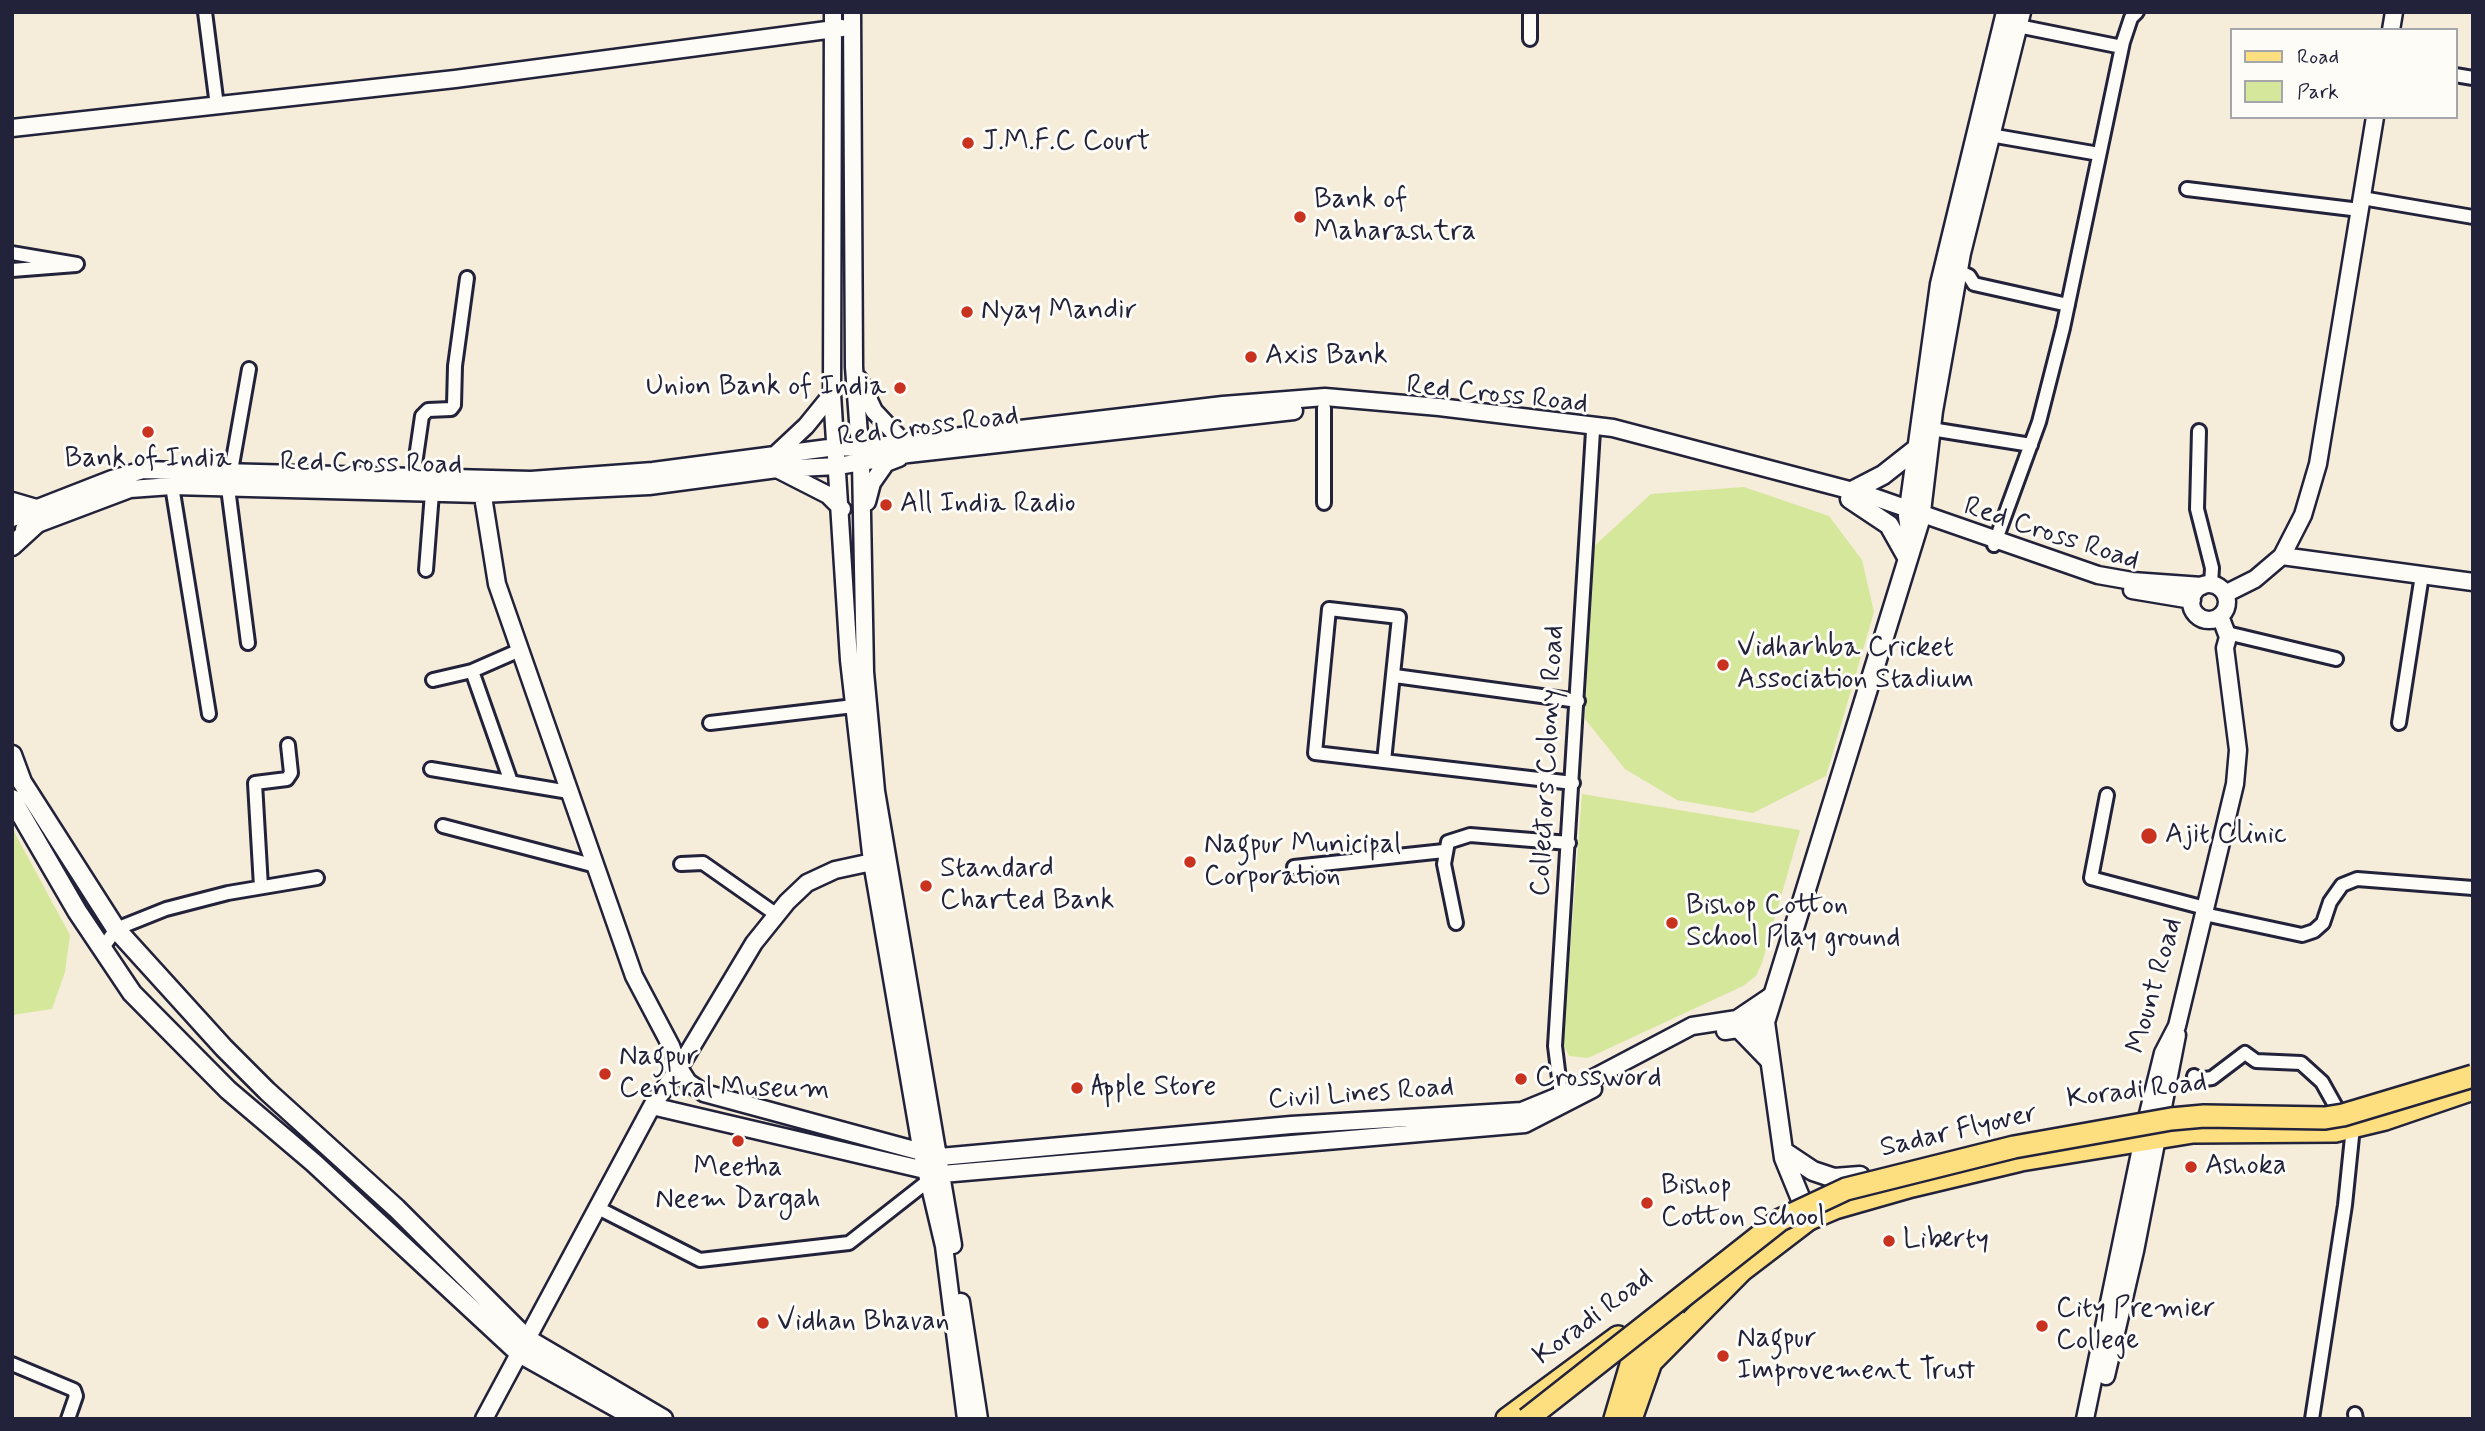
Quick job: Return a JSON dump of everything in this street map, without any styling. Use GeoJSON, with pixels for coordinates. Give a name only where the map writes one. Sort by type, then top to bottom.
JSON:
{"type":"FeatureCollection","features":[{"type":"Feature","properties":{"kind":"main road"},"geometry":{"type":"LineString","coordinates":[[1809,1219],[1799,1200],[1783,1151],[1766,1029],[1774,993],[1884,642],[1909,549],[1958,271],[2015,17]]}},
{"type":"Feature","properties":{"kind":"main road"},"geometry":{"type":"LineString","coordinates":[[1914,515],[1916,449],[1940,284],[2015,17]]}},
{"type":"Feature","properties":{"kind":"main road"},"geometry":{"type":"LineString","coordinates":[[1909,549],[1889,525],[1851,495],[1883,475],[1916,449]]}},
{"type":"Feature","properties":{"kind":"main road"},"geometry":{"type":"LineString","coordinates":[[12,502],[36,516],[12,546]]}},
{"type":"Feature","properties":{"kind":"main road"},"geometry":{"type":"LineString","coordinates":[[12,755],[22,782],[117,929],[267,1091],[387,1199],[523,1346],[663,1419]]}},
{"type":"Feature","properties":{"kind":"main road"},"geometry":{"type":"LineString","coordinates":[[12,799],[102,949],[132,993],[228,1090],[523,1346],[637,1419]]}},
{"type":"Feature","properties":{"kind":"main road","name":"Koradi Road"},"geometry":{"type":"LineString","coordinates":[[1507,1419],[1579,1363],[1640,1321],[1774,1213],[1860,1176],[2033,1135],[2155,1113],[2202,1108],[2336,1107],[2473,1066]]}},
{"type":"Feature","properties":{"kind":"main road","name":"Sadar Flyover"},"geometry":{"type":"LineString","coordinates":[[1527,1419],[1780,1220],[1846,1189],[2014,1147],[2171,1119],[2204,1116],[2326,1118],[2343,1115],[2473,1076]]}},
{"type":"Feature","properties":{"kind":"main road","name":"Sadar Flyover"},"geometry":{"type":"LineString","coordinates":[[1544,1419],[1617,1365],[1671,1315],[1783,1227],[1856,1194],[1987,1160],[2136,1132],[2209,1122],[2328,1126],[2387,1112],[2473,1083]]}},
{"type":"Feature","properties":{"kind":"main road"},"geometry":{"type":"LineString","coordinates":[[1615,1419],[1633,1384],[1702,1309],[1762,1252],[1809,1219],[1835,1208],[2021,1160],[2151,1137],[2233,1131],[2306,1133],[2353,1127],[2473,1089]]}},
{"type":"Feature","properties":{"kind":"main road"},"geometry":{"type":"LineString","coordinates":[[1783,1151],[1813,1171],[1834,1178],[1860,1176]]}},
{"type":"Feature","properties":{"kind":"main road"},"geometry":{"type":"LineString","coordinates":[[369,1214],[387,1199]]}},
{"type":"Feature","properties":{"kind":"main road"},"geometry":{"type":"LineString","coordinates":[[1631,1419],[1633,1358],[1685,1310],[1702,1270]]}},
{"type":"Feature","properties":{"kind":"street"},"geometry":{"type":"LineString","coordinates":[[205,12],[217,106]]}},
{"type":"Feature","properties":{"kind":"street"},"geometry":{"type":"LineString","coordinates":[[833,12],[832,394],[854,706],[872,862],[944,1247],[966,1419]]}},
{"type":"Feature","properties":{"kind":"street"},"geometry":{"type":"LineString","coordinates":[[1530,12],[1530,39]]}},
{"type":"Feature","properties":{"kind":"street"},"geometry":{"type":"LineString","coordinates":[[2137,12],[2131,18],[2122,47],[2068,305],[2031,444],[1996,542],[2098,575],[2132,581],[2207,585],[2225,594]]}},
{"type":"Feature","properties":{"kind":"street"},"geometry":{"type":"LineString","coordinates":[[2015,17],[2122,47]]}},
{"type":"Feature","properties":{"kind":"street"},"geometry":{"type":"LineString","coordinates":[[12,128],[454,79],[833,29],[852,20],[854,367],[861,455],[865,672],[876,791],[940,1157]]}},
{"type":"Feature","properties":{"kind":"street"},"geometry":{"type":"LineString","coordinates":[[2225,594],[2255,579],[2282,556],[2303,515],[2318,464],[2375,119]]}},
{"type":"Feature","properties":{"kind":"street"},"geometry":{"type":"LineString","coordinates":[[1990,135],[2099,154]]}},
{"type":"Feature","properties":{"kind":"street"},"geometry":{"type":"LineString","coordinates":[[2187,189],[2473,217]]}},
{"type":"Feature","properties":{"kind":"street"},"geometry":{"type":"LineString","coordinates":[[12,253],[77,264],[12,270]]}},
{"type":"Feature","properties":{"kind":"street"},"geometry":{"type":"LineString","coordinates":[[1958,271],[1969,276],[1974,284],[2068,305]]}},
{"type":"Feature","properties":{"kind":"street"},"geometry":{"type":"LineString","coordinates":[[412,485],[422,416],[428,410],[451,409],[454,405],[455,366],[467,278]]}},
{"type":"Feature","properties":{"kind":"street"},"geometry":{"type":"LineString","coordinates":[[854,367],[874,411],[906,448],[887,463],[872,483],[861,523]]}},
{"type":"Feature","properties":{"kind":"street"},"geometry":{"type":"LineString","coordinates":[[248,643],[228,488],[249,369]]}},
{"type":"Feature","properties":{"kind":"street","name":"Red Cross Road"},"geometry":{"type":"LineString","coordinates":[[776,462],[832,394]]}},
{"type":"Feature","properties":{"kind":"street"},"geometry":{"type":"LineString","coordinates":[[1102,427],[1223,405],[1325,397],[1439,407],[1613,428],[1851,495]]}},
{"type":"Feature","properties":{"kind":"street"},"geometry":{"type":"LineString","coordinates":[[1324,408],[1324,503]]}},
{"type":"Feature","properties":{"kind":"street","name":"Red Cross Road"},"geometry":{"type":"LineString","coordinates":[[776,462],[838,467],[861,455],[906,448],[1102,427],[1324,408],[1593,431],[1851,495],[1996,542],[2105,586],[2192,600]]}},
{"type":"Feature","properties":{"kind":"street"},"geometry":{"type":"LineString","coordinates":[[1931,429],[2031,444]]}},
{"type":"Feature","properties":{"kind":"street","name":"Collectors Colony Road"},"geometry":{"type":"LineString","coordinates":[[1561,1095],[1555,1046],[1593,431]]}},
{"type":"Feature","properties":{"kind":"street"},"geometry":{"type":"LineString","coordinates":[[2199,431],[2197,509],[2213,568],[2207,585],[2194,593],[2192,600],[2199,616],[2214,617],[2226,607],[2225,594]]}},
{"type":"Feature","properties":{"kind":"street","name":"Red Cross Road"},"geometry":{"type":"LineString","coordinates":[[12,535],[36,516],[143,470],[231,471],[439,488],[649,486],[776,462],[836,447],[861,455]]}},
{"type":"Feature","properties":{"kind":"street","name":"Red Cross Road"},"geometry":{"type":"LineString","coordinates":[[776,462],[828,495],[842,509]]}},
{"type":"Feature","properties":{"kind":"street","name":"Red Cross Road"},"geometry":{"type":"LineString","coordinates":[[12,518],[36,516],[130,489],[172,486],[228,488],[412,485]]}},
{"type":"Feature","properties":{"kind":"street"},"geometry":{"type":"LineString","coordinates":[[172,486],[209,714]]}},
{"type":"Feature","properties":{"kind":"street"},"geometry":{"type":"LineString","coordinates":[[474,486],[496,584],[634,976],[688,1082],[704,1093],[929,1169]]}},
{"type":"Feature","properties":{"kind":"street"},"geometry":{"type":"LineString","coordinates":[[426,570],[439,488]]}},
{"type":"Feature","properties":{"kind":"street"},"geometry":{"type":"LineString","coordinates":[[2282,556],[2473,582]]}},
{"type":"Feature","properties":{"kind":"street"},"geometry":{"type":"LineString","coordinates":[[2399,723],[2422,575]]}},
{"type":"Feature","properties":{"kind":"street"},"geometry":{"type":"LineString","coordinates":[[1384,761],[1395,676],[1399,617],[1329,609],[1315,753],[1573,783]]}},
{"type":"Feature","properties":{"kind":"street","name":"Mount Road"},"geometry":{"type":"LineString","coordinates":[[2085,1419],[2151,1137],[2164,1053],[2177,1026],[2235,784],[2238,750],[2226,641],[2214,617]]}},
{"type":"Feature","properties":{"kind":"street"},"geometry":{"type":"LineString","coordinates":[[2226,641],[2336,659]]}},
{"type":"Feature","properties":{"kind":"street"},"geometry":{"type":"LineString","coordinates":[[433,680],[472,671],[520,650]]}},
{"type":"Feature","properties":{"kind":"street"},"geometry":{"type":"LineString","coordinates":[[472,671],[511,782]]}},
{"type":"Feature","properties":{"kind":"street"},"geometry":{"type":"LineString","coordinates":[[1395,676],[1578,701]]}},
{"type":"Feature","properties":{"kind":"street"},"geometry":{"type":"LineString","coordinates":[[710,723],[854,706]]}},
{"type":"Feature","properties":{"kind":"street"},"geometry":{"type":"LineString","coordinates":[[261,887],[255,783],[286,779],[291,773],[288,745]]}},
{"type":"Feature","properties":{"kind":"street"},"geometry":{"type":"LineString","coordinates":[[431,769],[569,792]]}},
{"type":"Feature","properties":{"kind":"street"},"geometry":{"type":"LineString","coordinates":[[2107,795],[2091,878],[2205,911],[2302,934],[2314,932],[2323,923],[2330,902],[2342,885],[2357,879],[2473,888]]}},
{"type":"Feature","properties":{"kind":"street"},"geometry":{"type":"LineString","coordinates":[[443,826],[596,866]]}},
{"type":"Feature","properties":{"kind":"street"},"geometry":{"type":"LineString","coordinates":[[1455,923],[1444,851],[1448,842],[1470,835],[1569,843]]}},
{"type":"Feature","properties":{"kind":"street"},"geometry":{"type":"LineString","coordinates":[[1294,867],[1444,851]]}},
{"type":"Feature","properties":{"kind":"street"},"geometry":{"type":"LineString","coordinates":[[484,1419],[652,1106],[679,1068],[735,974],[776,915],[787,902],[820,875],[872,862]]}},
{"type":"Feature","properties":{"kind":"street"},"geometry":{"type":"LineString","coordinates":[[681,864],[703,863],[776,915]]}},
{"type":"Feature","properties":{"kind":"street"},"geometry":{"type":"LineString","coordinates":[[102,949],[117,929],[166,909],[261,887],[317,878]]}},
{"type":"Feature","properties":{"kind":"street"},"geometry":{"type":"LineString","coordinates":[[652,1106],[929,1169],[1525,1124],[1568,1104],[1631,1065],[1699,1035],[1738,1024],[1774,993]]}},
{"type":"Feature","properties":{"kind":"street"},"geometry":{"type":"LineString","coordinates":[[1738,1024],[1766,1029]]}},
{"type":"Feature","properties":{"kind":"street"},"geometry":{"type":"LineString","coordinates":[[1738,1024],[1771,1063]]}},
{"type":"Feature","properties":{"kind":"street","name":"Civil Lines Road"},"geometry":{"type":"LineString","coordinates":[[929,1169],[940,1157],[1291,1125],[1522,1111],[1561,1095],[1692,1026],[1738,1024]]}},
{"type":"Feature","properties":{"kind":"street"},"geometry":{"type":"LineString","coordinates":[[2194,1076],[2197,1080],[2212,1078],[2245,1053],[2256,1061],[2301,1063],[2322,1082],[2336,1107]]}},
{"type":"Feature","properties":{"kind":"street"},"geometry":{"type":"LineString","coordinates":[[2312,1419],[2345,1205],[2353,1127]]}},
{"type":"Feature","properties":{"kind":"street"},"geometry":{"type":"LineString","coordinates":[[2096,1419],[2135,1251],[2151,1137]]}},
{"type":"Feature","properties":{"kind":"street"},"geometry":{"type":"LineString","coordinates":[[597,1208],[700,1260],[849,1242],[929,1169]]}},
{"type":"Feature","properties":{"kind":"street"},"geometry":{"type":"LineString","coordinates":[[929,1169],[979,1419]]}},
{"type":"Feature","properties":{"kind":"street"},"geometry":{"type":"LineString","coordinates":[[12,1364],[74,1390],[76,1396],[68,1419]]}},
{"type":"Feature","properties":{"kind":"green space","name":"Vidharhba Cricket Association Stadium"},"geometry":{"type":"Polygon","coordinates":[[[1744,487],[1829,516],[1862,560],[1874,612],[1826,776],[1753,813],[1677,800],[1625,769],[1585,719],[1593,547],[1651,494],[1744,487]]]}},
{"type":"Feature","properties":{"kind":"green space","name":"Bishop Cotton School Play ground"},"geometry":{"type":"Polygon","coordinates":[[[1582,794],[1800,830],[1756,976],[1743,986],[1588,1058],[1569,1056],[1563,1044],[1582,794]]]}},
{"type":"Feature","properties":{"kind":"green space"},"geometry":{"type":"Polygon","coordinates":[[[12,828],[70,935],[65,972],[52,1009],[12,1015],[12,828]]]}},
{"type":"Feature","properties":{"kind":"place","name":"J.M.F.C Court"},"geometry":{"type":"Point","coordinates":[968,143]}},
{"type":"Feature","properties":{"kind":"place","name":"Bank of Maharashtra"},"geometry":{"type":"Point","coordinates":[1300,217]}},
{"type":"Feature","properties":{"kind":"place","name":"Nyay Mandir"},"geometry":{"type":"Point","coordinates":[967,312]}},
{"type":"Feature","properties":{"kind":"place","name":"Axis Bank"},"geometry":{"type":"Point","coordinates":[1251,357]}},
{"type":"Feature","properties":{"kind":"place","name":"Union Bank of India"},"geometry":{"type":"Point","coordinates":[900,388]}},
{"type":"Feature","properties":{"kind":"place","name":"Bank of India"},"geometry":{"type":"Point","coordinates":[148,432]}},
{"type":"Feature","properties":{"kind":"place","name":"All India Radio"},"geometry":{"type":"Point","coordinates":[886,505]}},
{"type":"Feature","properties":{"kind":"place","name":"Vidharhba Cricket Association Stadium"},"geometry":{"type":"Point","coordinates":[1723,665]}},
{"type":"Feature","properties":{"kind":"place","name":"Ajit Clinic"},"geometry":{"type":"Point","coordinates":[2149,836]}},
{"type":"Feature","properties":{"kind":"place","name":"Nagpur Municipal Corporation"},"geometry":{"type":"Point","coordinates":[1190,862]}},
{"type":"Feature","properties":{"kind":"place","name":"Standard Charted Bank"},"geometry":{"type":"Point","coordinates":[926,886]}},
{"type":"Feature","properties":{"kind":"place","name":"Bishop Cotton School Play ground"},"geometry":{"type":"Point","coordinates":[1672,923]}},
{"type":"Feature","properties":{"kind":"place","name":"Nagpur Central Museum"},"geometry":{"type":"Point","coordinates":[605,1074]}},
{"type":"Feature","properties":{"kind":"place","name":"Crossword"},"geometry":{"type":"Point","coordinates":[1521,1079]}},
{"type":"Feature","properties":{"kind":"place","name":"Apple Store"},"geometry":{"type":"Point","coordinates":[1077,1088]}},
{"type":"Feature","properties":{"kind":"place","name":"Meetha Neem Dargah"},"geometry":{"type":"Point","coordinates":[738,1141]}},
{"type":"Feature","properties":{"kind":"place","name":"Ashoka"},"geometry":{"type":"Point","coordinates":[2191,1167]}},
{"type":"Feature","properties":{"kind":"place","name":"Bishop Cotton School"},"geometry":{"type":"Point","coordinates":[1647,1203]}},
{"type":"Feature","properties":{"kind":"place","name":"Liberty"},"geometry":{"type":"Point","coordinates":[1889,1241]}},
{"type":"Feature","properties":{"kind":"place","name":"Vidhan Bhavan"},"geometry":{"type":"Point","coordinates":[763,1323]}},
{"type":"Feature","properties":{"kind":"place","name":"City Premier College"},"geometry":{"type":"Point","coordinates":[2042,1326]}},
{"type":"Feature","properties":{"kind":"place","name":"Nagpur Improvement Trust"},"geometry":{"type":"Point","coordinates":[1723,1356]}}]}
